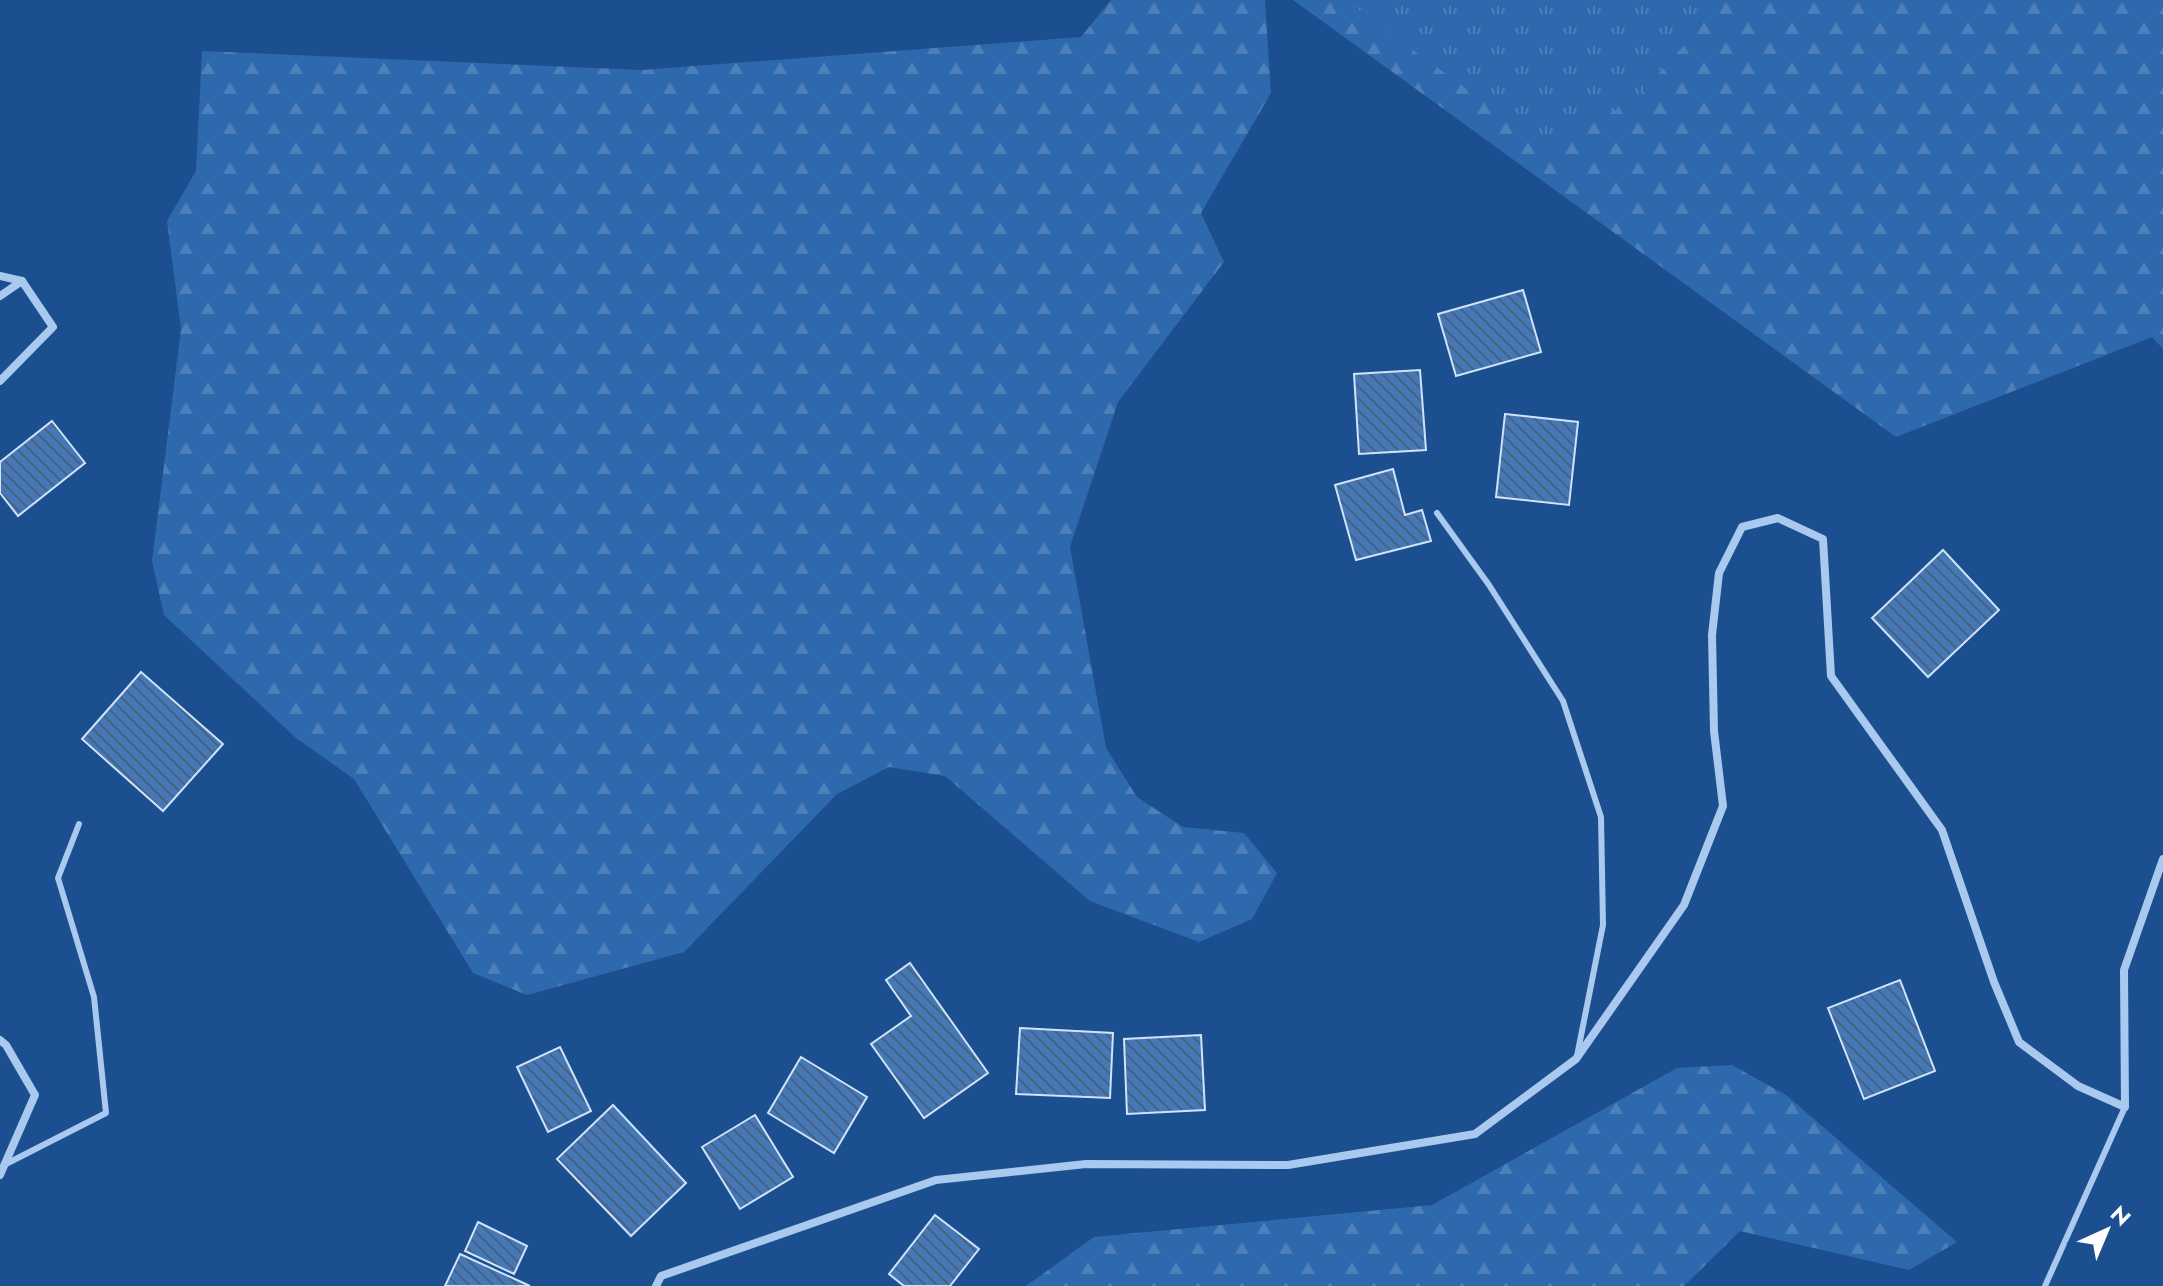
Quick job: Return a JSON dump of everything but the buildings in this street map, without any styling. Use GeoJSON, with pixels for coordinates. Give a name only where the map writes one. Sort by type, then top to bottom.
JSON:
{"type":"FeatureCollection","features":[{"type":"Feature","properties":{"kind":"street"},"geometry":{"type":"LineString","coordinates":[[0,276],[22,281],[53,327],[0,381]]}},
{"type":"Feature","properties":{"kind":"street"},"geometry":{"type":"LineString","coordinates":[[0,296],[22,281]]}},
{"type":"Feature","properties":{"kind":"street"},"geometry":{"type":"LineString","coordinates":[[656,1286],[661,1276],[936,1180],[1086,1164],[1288,1165],[1475,1134],[1576,1059],[1684,905],[1723,806],[1714,731],[1712,635],[1719,573],[1742,527],[1778,518],[1823,539],[1831,676],[1942,830],[1994,982],[2019,1042],[2078,1086],[2125,1107],[2124,970],[2163,859]]}},
{"type":"Feature","properties":{"kind":"street"},"geometry":{"type":"LineString","coordinates":[[0,1040],[35,1095],[2,1170]]}},
{"type":"Feature","properties":{"kind":"lane"},"geometry":{"type":"LineString","coordinates":[[1437,513],[1489,585],[1563,701],[1601,817],[1603,925],[1576,1059]]}},
{"type":"Feature","properties":{"kind":"lane"},"geometry":{"type":"LineString","coordinates":[[2,1170],[106,1113],[94,997],[58,878],[79,824]]}},
{"type":"Feature","properties":{"kind":"lane"},"geometry":{"type":"LineString","coordinates":[[2045,1286],[2125,1107]]}},
{"type":"Feature","properties":{"kind":"green space"},"geometry":{"type":"Polygon","coordinates":[[[1111,0],[1265,0],[1271,93],[1201,213],[1224,262],[1118,402],[1070,547],[1106,748],[1137,797],[1183,827],[1244,833],[1277,873],[1252,919],[1199,942],[1090,901],[945,776],[889,767],[837,794],[684,952],[527,995],[473,973],[354,779],[296,738],[164,615],[152,561],[181,329],[167,221],[196,171],[202,51],[641,70],[1081,37],[1111,0]]]}},
{"type":"Feature","properties":{"kind":"green space"},"geometry":{"type":"Polygon","coordinates":[[[1293,0],[1344,0],[1548,148],[1637,98],[1700,27],[1703,0],[2163,0],[2163,349],[2152,337],[1896,437],[1293,0]]]}},
{"type":"Feature","properties":{"kind":"green space"},"geometry":{"type":"Polygon","coordinates":[[[1344,0],[1703,0],[1700,27],[1637,98],[1548,149],[1344,0]]]}},
{"type":"Feature","properties":{"kind":"green space"},"geometry":{"type":"Polygon","coordinates":[[[1732,1065],[1786,1095],[1957,1242],[1909,1270],[1740,1231],[1684,1286],[1026,1286],[1094,1237],[1432,1205],[1677,1068],[1732,1065]]]}}]}
